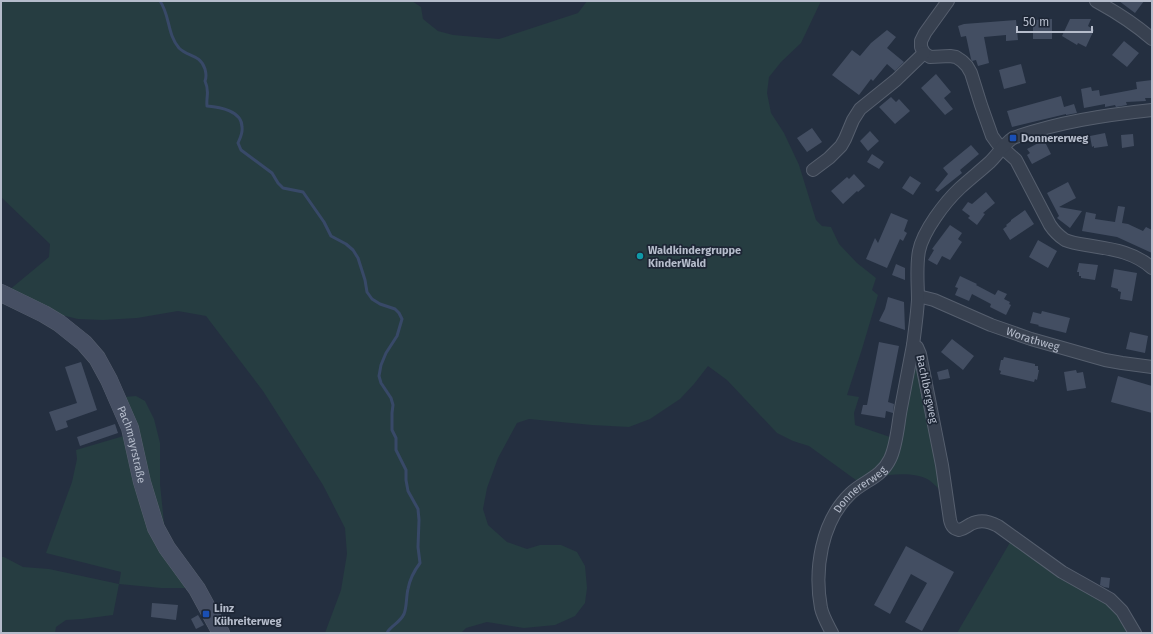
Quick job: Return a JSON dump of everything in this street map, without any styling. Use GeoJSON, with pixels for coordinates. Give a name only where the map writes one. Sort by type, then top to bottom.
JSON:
{"type":"FeatureCollection","features":[{"type":"Feature","properties":{"kind":"street"},"geometry":{"type":"LineString","coordinates":[[948,1],[925,33],[921,41],[921,47],[924,53],[930,57],[956,57],[968,66],[972,73],[992,136],[1002,148],[1016,160],[1050,225],[1059,236],[1066,240],[1074,243],[1117,250],[1130,254],[1139,258],[1152,268]]}},
{"type":"Feature","properties":{"kind":"street"},"geometry":{"type":"LineString","coordinates":[[1096,1],[1118,13],[1152,39]]}},
{"type":"Feature","properties":{"kind":"street"},"geometry":{"type":"LineString","coordinates":[[813,170],[829,158],[841,146],[852,120],[860,109],[896,80],[924,53]]}},
{"type":"Feature","properties":{"kind":"street","name":"Bachlbergweg"},"geometry":{"type":"LineString","coordinates":[[1135,633],[1122,611],[1110,599],[1062,572],[998,526],[990,522],[983,521],[974,522],[959,530],[956,530],[952,526],[942,465],[920,354],[917,347],[913,345],[917,320],[918,268],[922,242],[929,228],[956,192],[990,161],[1009,141],[1014,138],[1073,122],[1114,114],[1152,110]]}},
{"type":"Feature","properties":{"kind":"street","name":"Pachmayrstraße"},"geometry":{"type":"LineString","coordinates":[[1,293],[59,323],[84,343],[97,358],[109,380],[130,428],[144,488],[156,528],[167,548],[197,589],[221,633]]}},
{"type":"Feature","properties":{"kind":"street","name":"Worathweg"},"geometry":{"type":"LineString","coordinates":[[918,296],[934,300],[991,325],[1031,339],[1105,360],[1152,367]]}},
{"type":"Feature","properties":{"kind":"street","name":"Donnererweg"},"geometry":{"type":"LineString","coordinates":[[832,633],[822,610],[820,597],[820,565],[824,538],[833,517],[844,501],[855,490],[872,479],[890,460],[899,424],[913,345]]}},
{"type":"Feature","properties":{"kind":"green space"},"geometry":{"type":"Polygon","coordinates":[[[1,1],[412,1],[421,7],[423,19],[438,31],[453,35],[499,39],[578,13],[587,1],[821,1],[801,43],[781,62],[769,77],[767,93],[771,113],[784,133],[799,165],[816,220],[822,226],[831,227],[839,244],[857,263],[876,278],[872,290],[878,295],[847,395],[859,397],[854,413],[855,425],[893,438],[888,457],[860,483],[809,446],[793,441],[777,433],[727,380],[708,366],[680,399],[650,419],[629,427],[529,419],[517,423],[498,458],[487,488],[483,509],[488,525],[507,542],[527,549],[540,545],[561,545],[577,552],[585,566],[587,588],[585,603],[575,616],[555,625],[524,628],[487,622],[466,628],[461,633],[325,633],[341,590],[347,554],[345,528],[323,485],[263,391],[206,316],[178,311],[137,318],[103,320],[78,319],[53,313],[8,291],[49,257],[50,244],[1,197],[1,1]]]}},
{"type":"Feature","properties":{"kind":"green space"},"geometry":{"type":"Polygon","coordinates":[[[916,351],[941,491],[929,480],[923,477],[911,475],[890,475],[877,477],[885,470],[916,351]]]}},
{"type":"Feature","properties":{"kind":"green space"},"geometry":{"type":"Polygon","coordinates":[[[136,396],[145,401],[154,419],[160,443],[160,484],[167,538],[124,397],[136,396]]]}},
{"type":"Feature","properties":{"kind":"green space"},"geometry":{"type":"Polygon","coordinates":[[[127,435],[190,588],[161,588],[119,584],[121,572],[46,553],[72,482],[77,459],[76,450],[127,435]]]}},
{"type":"Feature","properties":{"kind":"green space"},"geometry":{"type":"Polygon","coordinates":[[[1012,539],[1109,603],[1131,633],[957,633],[1012,539]]]}},
{"type":"Feature","properties":{"kind":"green space"},"geometry":{"type":"Polygon","coordinates":[[[1,557],[4,557],[23,567],[49,569],[119,584],[113,615],[66,620],[56,627],[55,633],[1,633],[1,557]]]}},
{"type":"Feature","properties":{"kind":"building"},"geometry":{"type":"Polygon","coordinates":[[[1119,1],[1144,1],[1135,13],[1119,1]]]}},
{"type":"Feature","properties":{"kind":"building"},"geometry":{"type":"Polygon","coordinates":[[[1052,19],[1052,39],[1033,39],[1033,20],[1052,19]]]}},
{"type":"Feature","properties":{"kind":"building"},"geometry":{"type":"Polygon","coordinates":[[[1070,19],[1091,19],[1088,26],[1094,30],[1086,47],[1078,43],[1077,45],[1062,36],[1070,19]]]}},
{"type":"Feature","properties":{"kind":"building"},"geometry":{"type":"Polygon","coordinates":[[[1016,20],[1018,40],[1006,41],[1006,35],[984,37],[989,63],[978,66],[976,60],[972,61],[966,36],[961,37],[958,26],[964,24],[1016,20]]]}},
{"type":"Feature","properties":{"kind":"building"},"geometry":{"type":"Polygon","coordinates":[[[887,30],[896,37],[887,48],[904,62],[895,71],[887,64],[873,81],[871,79],[859,95],[832,75],[852,50],[860,56],[871,43],[887,30]]]}},
{"type":"Feature","properties":{"kind":"building"},"geometry":{"type":"Polygon","coordinates":[[[1124,41],[1139,53],[1127,67],[1112,55],[1124,41]]]}},
{"type":"Feature","properties":{"kind":"building"},"geometry":{"type":"Polygon","coordinates":[[[1021,64],[1026,83],[1004,89],[999,70],[1021,64]]]}},
{"type":"Feature","properties":{"kind":"building"},"geometry":{"type":"Polygon","coordinates":[[[936,74],[951,92],[944,98],[953,109],[945,115],[921,88],[936,74]]]}},
{"type":"Feature","properties":{"kind":"building"},"geometry":{"type":"Polygon","coordinates":[[[1152,80],[1152,98],[1145,98],[1146,101],[1126,102],[1127,105],[1116,107],[1115,105],[1105,107],[1105,104],[1084,108],[1081,89],[1091,87],[1092,91],[1099,90],[1100,96],[1137,89],[1136,82],[1152,80]]]}},
{"type":"Feature","properties":{"kind":"building"},"geometry":{"type":"Polygon","coordinates":[[[1061,96],[1064,107],[1074,104],[1077,113],[1066,114],[1012,127],[1007,111],[1061,96]]]}},
{"type":"Feature","properties":{"kind":"building"},"geometry":{"type":"Polygon","coordinates":[[[891,97],[896,102],[899,99],[910,111],[895,124],[879,107],[891,97]]]}},
{"type":"Feature","properties":{"kind":"building"},"geometry":{"type":"Polygon","coordinates":[[[812,128],[822,142],[807,152],[797,138],[812,128]]]}},
{"type":"Feature","properties":{"kind":"building"},"geometry":{"type":"Polygon","coordinates":[[[870,131],[879,141],[868,151],[860,141],[870,131]]]}},
{"type":"Feature","properties":{"kind":"building"},"geometry":{"type":"Polygon","coordinates":[[[1105,133],[1108,146],[1092,147],[1090,136],[1105,133]]]}},
{"type":"Feature","properties":{"kind":"building"},"geometry":{"type":"Polygon","coordinates":[[[1133,134],[1134,146],[1122,148],[1121,135],[1133,134]]]}},
{"type":"Feature","properties":{"kind":"building"},"geometry":{"type":"Polygon","coordinates":[[[1044,140],[1051,154],[1032,164],[1027,155],[1030,153],[1027,149],[1044,140]]]}},
{"type":"Feature","properties":{"kind":"building"},"geometry":{"type":"Polygon","coordinates":[[[971,145],[979,154],[960,170],[962,173],[938,192],[935,190],[948,174],[943,168],[971,145]]]}},
{"type":"Feature","properties":{"kind":"building"},"geometry":{"type":"Polygon","coordinates":[[[872,154],[884,162],[879,169],[867,162],[872,154]]]}},
{"type":"Feature","properties":{"kind":"building"},"geometry":{"type":"Polygon","coordinates":[[[854,174],[865,186],[843,204],[831,191],[847,177],[849,179],[854,174]]]}},
{"type":"Feature","properties":{"kind":"building"},"geometry":{"type":"Polygon","coordinates":[[[910,176],[921,183],[913,195],[902,188],[910,176]]]}},
{"type":"Feature","properties":{"kind":"building"},"geometry":{"type":"Polygon","coordinates":[[[1068,182],[1076,198],[1059,207],[1082,211],[1070,228],[1057,218],[1059,216],[1047,193],[1068,182]]]}},
{"type":"Feature","properties":{"kind":"building"},"geometry":{"type":"Polygon","coordinates":[[[986,192],[995,203],[983,213],[985,214],[977,225],[968,218],[970,216],[962,210],[968,202],[972,204],[986,192]]]}},
{"type":"Feature","properties":{"kind":"building"},"geometry":{"type":"Polygon","coordinates":[[[1118,206],[1125,207],[1122,223],[1128,224],[1143,231],[1146,227],[1152,230],[1152,253],[1117,237],[1082,231],[1086,212],[1096,214],[1095,219],[1115,222],[1118,206]]]}},
{"type":"Feature","properties":{"kind":"building"},"geometry":{"type":"Polygon","coordinates":[[[1025,210],[1034,224],[1010,240],[1003,229],[1011,220],[1025,210]]]}},
{"type":"Feature","properties":{"kind":"building"},"geometry":{"type":"Polygon","coordinates":[[[891,213],[908,220],[904,231],[907,233],[903,241],[900,239],[887,268],[866,259],[875,238],[878,243],[891,213]]]}},
{"type":"Feature","properties":{"kind":"building"},"geometry":{"type":"Polygon","coordinates":[[[950,225],[962,233],[958,239],[962,242],[950,260],[942,256],[937,265],[928,260],[934,250],[932,249],[950,225]]]}},
{"type":"Feature","properties":{"kind":"building"},"geometry":{"type":"Polygon","coordinates":[[[1038,240],[1057,251],[1048,268],[1029,257],[1038,240]]]}},
{"type":"Feature","properties":{"kind":"building"},"geometry":{"type":"Polygon","coordinates":[[[1079,263],[1098,265],[1095,280],[1081,278],[1081,276],[1079,276],[1079,272],[1077,272],[1079,263]]]}},
{"type":"Feature","properties":{"kind":"building"},"geometry":{"type":"Polygon","coordinates":[[[896,264],[905,268],[905,280],[892,275],[896,264]]]}},
{"type":"Feature","properties":{"kind":"building"},"geometry":{"type":"Polygon","coordinates":[[[1114,269],[1137,273],[1132,301],[1120,299],[1121,292],[1118,291],[1118,289],[1111,287],[1114,269]]]}},
{"type":"Feature","properties":{"kind":"building"},"geometry":{"type":"Polygon","coordinates":[[[960,276],[995,295],[998,290],[1007,294],[1004,299],[1010,302],[1009,304],[1011,305],[1006,315],[990,307],[991,304],[972,294],[969,301],[955,295],[958,288],[955,287],[960,276]]]}},
{"type":"Feature","properties":{"kind":"building"},"geometry":{"type":"Polygon","coordinates":[[[888,297],[904,302],[905,330],[879,321],[885,309],[888,297]]]}},
{"type":"Feature","properties":{"kind":"building"},"geometry":{"type":"Polygon","coordinates":[[[1042,311],[1070,318],[1066,333],[1030,323],[1033,312],[1041,314],[1042,311]]]}},
{"type":"Feature","properties":{"kind":"building"},"geometry":{"type":"Polygon","coordinates":[[[1130,332],[1148,336],[1145,353],[1126,349],[1130,332]]]}},
{"type":"Feature","properties":{"kind":"building"},"geometry":{"type":"Polygon","coordinates":[[[952,339],[974,356],[963,370],[941,352],[952,339]]]}},
{"type":"Feature","properties":{"kind":"building"},"geometry":{"type":"Polygon","coordinates":[[[879,342],[899,346],[888,402],[894,404],[893,413],[886,411],[885,418],[861,414],[863,405],[867,405],[879,342]]]}},
{"type":"Feature","properties":{"kind":"building"},"geometry":{"type":"Polygon","coordinates":[[[1004,357],[1038,366],[1039,370],[1037,380],[1035,379],[1034,382],[1000,374],[1001,371],[999,370],[1001,360],[1003,360],[1004,357]]]}},
{"type":"Feature","properties":{"kind":"building"},"geometry":{"type":"Polygon","coordinates":[[[81,362],[97,410],[66,421],[68,427],[56,431],[49,412],[77,403],[65,367],[81,362]]]}},
{"type":"Feature","properties":{"kind":"building"},"geometry":{"type":"Polygon","coordinates":[[[948,369],[950,378],[939,380],[937,372],[948,369]]]}},
{"type":"Feature","properties":{"kind":"building"},"geometry":{"type":"Polygon","coordinates":[[[1076,370],[1077,373],[1083,372],[1086,388],[1067,391],[1064,372],[1076,370]]]}},
{"type":"Feature","properties":{"kind":"building"},"geometry":{"type":"Polygon","coordinates":[[[1118,376],[1152,386],[1152,413],[1111,402],[1118,376]]]}},
{"type":"Feature","properties":{"kind":"building"},"geometry":{"type":"Polygon","coordinates":[[[115,424],[118,433],[80,446],[77,437],[115,424]]]}},
{"type":"Feature","properties":{"kind":"building"},"geometry":{"type":"Polygon","coordinates":[[[906,546],[954,572],[922,631],[905,622],[927,583],[911,574],[890,614],[874,605],[906,546]]]}},
{"type":"Feature","properties":{"kind":"building"},"geometry":{"type":"Polygon","coordinates":[[[1101,577],[1110,578],[1109,588],[1100,585],[1101,577]]]}},
{"type":"Feature","properties":{"kind":"building"},"geometry":{"type":"Polygon","coordinates":[[[152,603],[178,605],[176,620],[151,617],[152,603]]]}},
{"type":"Feature","properties":{"kind":"building"},"geometry":{"type":"Polygon","coordinates":[[[198,615],[204,625],[196,629],[191,619],[198,615]]]}},
{"type":"Feature","properties":{"kind":"waterway"},"geometry":{"type":"LineString","coordinates":[[160,1],[166,12],[170,31],[175,43],[182,51],[197,58],[203,64],[208,91],[207,106],[224,109],[238,117],[241,122],[242,129],[238,143],[241,150],[272,173],[283,188],[303,192],[324,222],[331,236],[346,244],[353,250],[358,258],[367,292],[372,299],[380,304],[395,309],[402,319],[397,336],[386,353],[381,365],[379,376],[381,383],[391,398],[393,405],[392,430],[396,438],[396,450],[406,470],[408,491],[418,509],[418,547],[420,563],[410,581],[404,614],[387,633]]}},
{"type":"Feature","properties":{"kind":"place","name":"Donnererweg"},"geometry":{"type":"Point","coordinates":[1013,138]}},
{"type":"Feature","properties":{"kind":"place","name":"Waldkindergruppe KinderWald"},"geometry":{"type":"Point","coordinates":[640,256]}},
{"type":"Feature","properties":{"kind":"place","name":"Linz Kühreiterweg"},"geometry":{"type":"Point","coordinates":[206,614]}}]}
